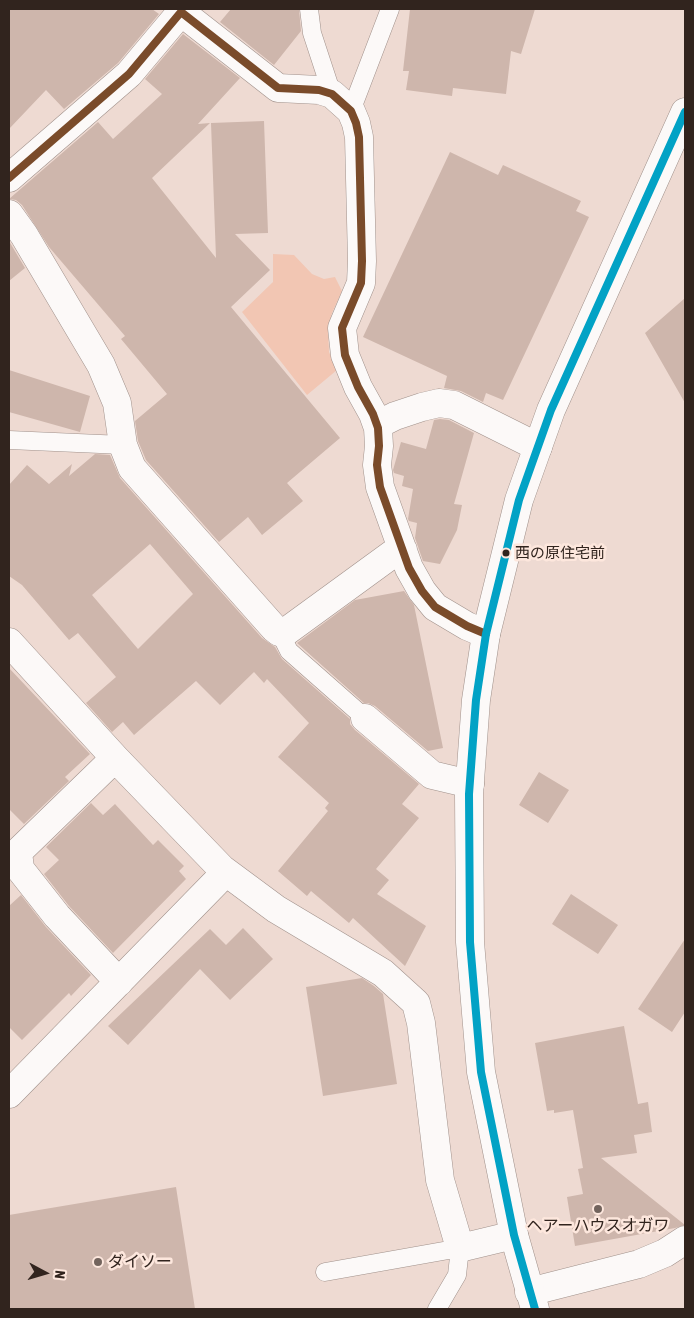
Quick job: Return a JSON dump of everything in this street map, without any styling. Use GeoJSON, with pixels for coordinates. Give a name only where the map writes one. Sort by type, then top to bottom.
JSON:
{"type":"FeatureCollection","features":[{"type":"Feature","properties":{"kind":"street"},"geometry":{"type":"LineString","coordinates":[[9,178],[129,74],[179,10],[278,88],[319,90],[341,102],[356,123],[358,137],[362,261],[361,283],[342,328],[345,355],[377,426],[379,446],[377,465],[380,487],[409,568],[422,591],[435,607],[467,626],[486,634]]}},
{"type":"Feature","properties":{"kind":"street"},"geometry":{"type":"LineString","coordinates":[[685,112],[551,410],[519,500],[486,634],[476,700],[470,784],[470,942],[481,1072],[514,1235],[532,1301],[639,1264],[665,1253],[685,1240]]}},
{"type":"Feature","properties":{"kind":"street"},"geometry":{"type":"LineString","coordinates":[[9,214],[24,235],[100,366],[118,403],[123,446],[132,468],[274,628],[282,633],[293,628],[392,555],[403,550]]}},
{"type":"Feature","properties":{"kind":"street"},"geometry":{"type":"LineString","coordinates":[[377,426],[395,416],[422,407],[439,403],[454,405],[538,448]]}},
{"type":"Feature","properties":{"kind":"street"},"geometry":{"type":"LineString","coordinates":[[9,642],[115,758],[226,872],[276,909],[383,973],[416,1003],[421,1023],[440,1180],[460,1248],[514,1235]]}},
{"type":"Feature","properties":{"kind":"street"},"geometry":{"type":"LineString","coordinates":[[365,718],[432,775],[470,784]]}},
{"type":"Feature","properties":{"kind":"street"},"geometry":{"type":"LineString","coordinates":[[115,758],[18,852],[20,869],[32,885],[57,916],[119,982]]}},
{"type":"Feature","properties":{"kind":"street"},"geometry":{"type":"LineString","coordinates":[[9,1094],[226,872]]}},
{"type":"Feature","properties":{"kind":"lane"},"geometry":{"type":"LineString","coordinates":[[309,9],[312,33],[341,102]]}},
{"type":"Feature","properties":{"kind":"lane"},"geometry":{"type":"LineString","coordinates":[[341,102],[390,9]]}},
{"type":"Feature","properties":{"kind":"lane"},"geometry":{"type":"LineString","coordinates":[[9,440],[123,446]]}},
{"type":"Feature","properties":{"kind":"lane"},"geometry":{"type":"LineString","coordinates":[[282,633],[289,651],[365,718]]}},
{"type":"Feature","properties":{"kind":"lane"},"geometry":{"type":"LineString","coordinates":[[325,1272],[460,1248],[457,1275],[437,1309]]}},
{"type":"Feature","properties":{"kind":"shaded area"},"geometry":{"type":"Polygon","coordinates":[[[273,254],[294,255],[312,274],[324,279],[335,277],[342,291],[332,313],[328,331],[329,352],[337,370],[307,395],[242,312],[273,282],[273,254]]]}},
{"type":"Feature","properties":{"kind":"building"},"geometry":{"type":"Polygon","coordinates":[[[9,9],[152,9],[159,14],[118,63],[64,109],[46,90],[9,129],[9,9]]]}},
{"type":"Feature","properties":{"kind":"building"},"geometry":{"type":"Polygon","coordinates":[[[231,9],[299,9],[301,31],[274,65],[220,22],[231,9]]]}},
{"type":"Feature","properties":{"kind":"building"},"geometry":{"type":"Polygon","coordinates":[[[410,9],[535,9],[521,54],[511,51],[506,94],[453,88],[452,96],[406,90],[409,71],[403,71],[410,9]]]}},
{"type":"Feature","properties":{"kind":"building"},"geometry":{"type":"Polygon","coordinates":[[[183,34],[240,78],[198,124],[210,123],[152,178],[216,258],[211,123],[264,121],[268,233],[235,234],[270,270],[231,307],[340,438],[287,483],[303,501],[262,535],[248,517],[219,542],[146,460],[138,441],[135,421],[167,394],[121,339],[125,336],[49,247],[22,205],[16,200],[9,199],[98,122],[113,139],[162,94],[145,79],[183,34]]]}},
{"type":"Feature","properties":{"kind":"building"},"geometry":{"type":"Polygon","coordinates":[[[450,152],[498,175],[503,165],[581,201],[576,211],[589,217],[503,400],[486,393],[483,402],[461,391],[444,388],[447,376],[363,337],[450,152]]]}},
{"type":"Feature","properties":{"kind":"building"},"geometry":{"type":"Polygon","coordinates":[[[9,241],[25,268],[9,281],[9,241]]]}},
{"type":"Feature","properties":{"kind":"building"},"geometry":{"type":"Polygon","coordinates":[[[685,298],[685,403],[645,333],[685,298]]]}},
{"type":"Feature","properties":{"kind":"building"},"geometry":{"type":"Polygon","coordinates":[[[9,370],[90,396],[80,432],[9,412],[9,370]]]}},
{"type":"Feature","properties":{"kind":"building"},"geometry":{"type":"Polygon","coordinates":[[[434,420],[449,420],[474,433],[454,504],[462,505],[457,530],[440,564],[423,561],[415,538],[417,523],[408,519],[413,489],[402,486],[404,476],[394,473],[393,470],[401,442],[426,449],[434,420]]]}},
{"type":"Feature","properties":{"kind":"building"},"geometry":{"type":"Polygon","coordinates":[[[95,454],[110,455],[120,478],[262,638],[275,647],[282,659],[350,719],[350,724],[355,730],[419,784],[402,804],[419,818],[376,869],[389,880],[377,894],[426,926],[405,966],[353,918],[349,923],[311,891],[307,896],[278,871],[328,811],[325,808],[329,803],[278,757],[309,723],[267,679],[264,683],[254,672],[220,705],[196,681],[134,735],[123,722],[112,732],[86,703],[116,677],[78,633],[69,640],[22,585],[9,576],[9,485],[27,465],[49,484],[72,464],[69,476],[95,454]],[[150,544],[92,595],[138,649],[193,594],[150,544]]]}},
{"type":"Feature","properties":{"kind":"building"},"geometry":{"type":"Polygon","coordinates":[[[404,591],[414,605],[443,748],[428,751],[375,706],[364,703],[297,643],[355,600],[404,591]]]}},
{"type":"Feature","properties":{"kind":"building"},"geometry":{"type":"Polygon","coordinates":[[[9,668],[90,754],[65,777],[69,781],[24,824],[9,809],[9,668]]]}},
{"type":"Feature","properties":{"kind":"building"},"geometry":{"type":"Polygon","coordinates":[[[539,772],[569,790],[548,823],[519,805],[539,772]]]}},
{"type":"Feature","properties":{"kind":"building"},"geometry":{"type":"Polygon","coordinates":[[[91,803],[103,815],[115,804],[153,845],[158,840],[184,866],[179,871],[186,879],[113,953],[69,906],[44,874],[59,860],[46,847],[91,803]]]}},
{"type":"Feature","properties":{"kind":"building"},"geometry":{"type":"Polygon","coordinates":[[[571,894],[618,925],[598,954],[552,924],[571,894]]]}},
{"type":"Feature","properties":{"kind":"building"},"geometry":{"type":"Polygon","coordinates":[[[21,895],[46,927],[91,975],[71,996],[69,993],[22,1040],[9,1027],[9,906],[21,895]]]}},
{"type":"Feature","properties":{"kind":"building"},"geometry":{"type":"Polygon","coordinates":[[[243,928],[273,959],[230,1000],[200,969],[128,1045],[108,1026],[210,929],[226,945],[243,928]]]}},
{"type":"Feature","properties":{"kind":"building"},"geometry":{"type":"Polygon","coordinates":[[[685,939],[685,1012],[672,1032],[638,1009],[685,939]]]}},
{"type":"Feature","properties":{"kind":"building"},"geometry":{"type":"Polygon","coordinates":[[[362,978],[383,994],[397,1084],[323,1096],[306,987],[362,978]]]}},
{"type":"Feature","properties":{"kind":"building"},"geometry":{"type":"Polygon","coordinates":[[[624,1026],[638,1104],[648,1102],[652,1132],[634,1135],[637,1153],[601,1158],[685,1225],[575,1246],[567,1197],[583,1194],[578,1169],[583,1168],[573,1110],[554,1113],[554,1110],[547,1111],[535,1043],[624,1026]]]}},
{"type":"Feature","properties":{"kind":"building","name":"ダイソー"},"geometry":{"type":"Polygon","coordinates":[[[176,1187],[195,1309],[9,1309],[9,1215],[176,1187]]]}},
{"type":"Feature","properties":{"kind":"transit line"},"geometry":{"type":"LineString","coordinates":[[9,178],[129,74],[181,12],[278,88],[319,90],[332,94],[351,111],[359,137],[362,261],[361,283],[342,328],[345,355],[378,428],[377,465],[380,487],[409,568],[422,591],[435,607],[467,626],[486,634]]}},
{"type":"Feature","properties":{"kind":"transit line"},"geometry":{"type":"LineString","coordinates":[[535,1309],[514,1235],[481,1072],[470,942],[469,794],[476,700],[486,634],[519,500],[551,410],[685,112]]}},
{"type":"Feature","properties":{"kind":"place","name":"西の原住宅前"},"geometry":{"type":"Point","coordinates":[506,553]}},
{"type":"Feature","properties":{"kind":"place","name":"ヘアーハウスオガワ"},"geometry":{"type":"Point","coordinates":[598,1209]}},
{"type":"Feature","properties":{"kind":"place","name":"ダイソー"},"geometry":{"type":"Point","coordinates":[98,1262]}}]}
